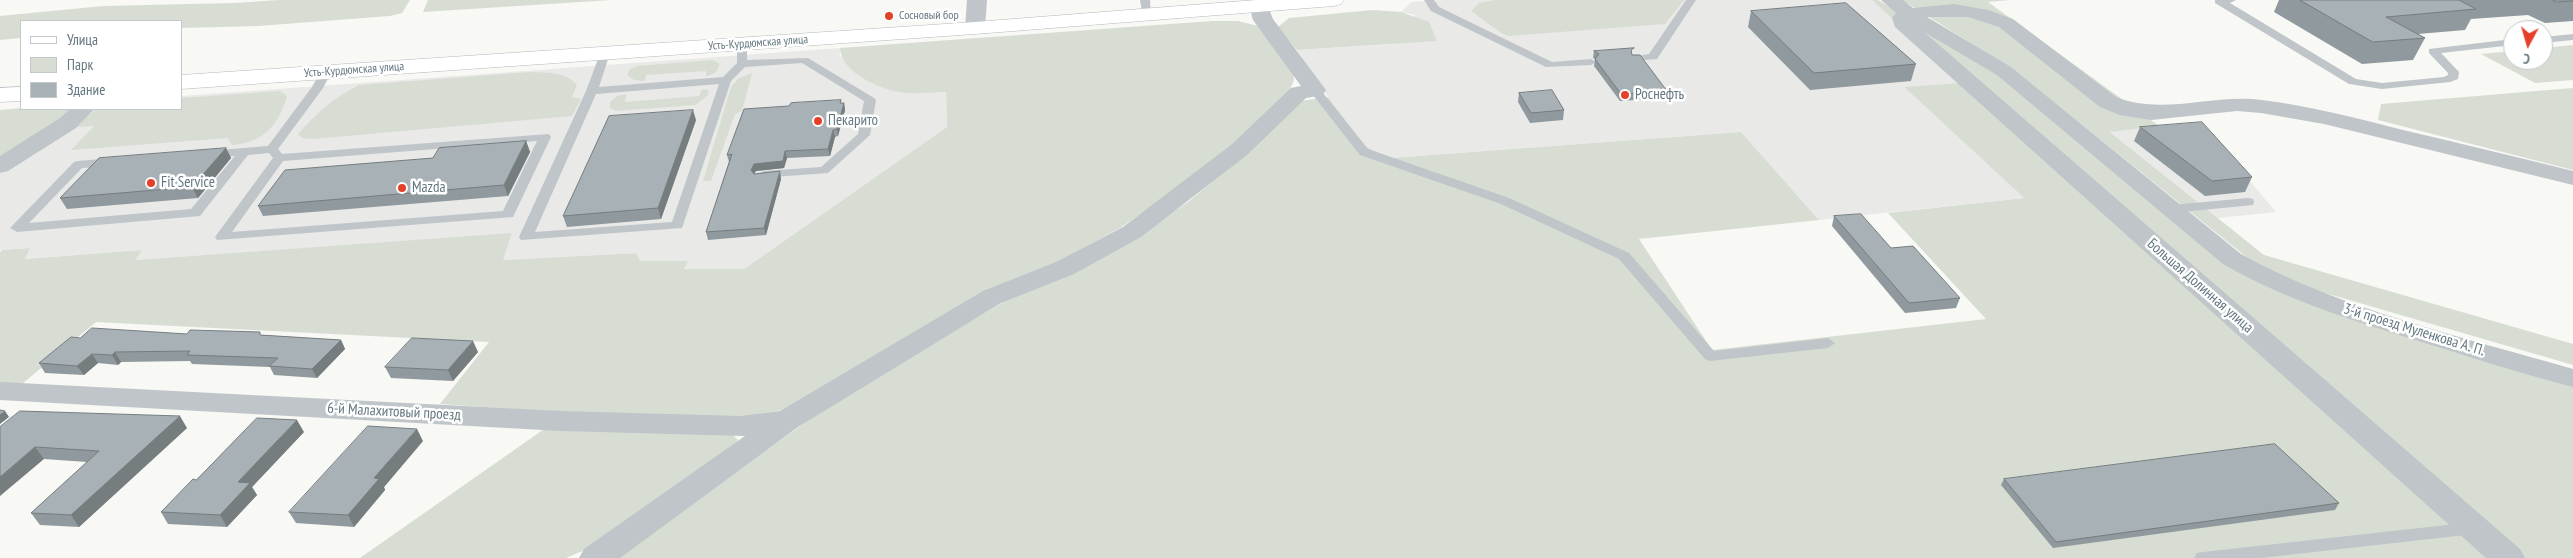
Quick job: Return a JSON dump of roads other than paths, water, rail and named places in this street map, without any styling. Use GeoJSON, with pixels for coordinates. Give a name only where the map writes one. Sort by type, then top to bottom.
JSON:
{"type":"FeatureCollection","features":[{"type":"Feature","properties":{"kind":"main road","name":"Усть-Курдюмская улица"},"geometry":{"type":"LineString","coordinates":[[182,82],[606,53],[742,54],[805,50],[1146,8],[1259,6],[1334,0]]}},
{"type":"Feature","properties":{"kind":"main road"},"geometry":{"type":"LineString","coordinates":[[0,95],[20,94]]}},
{"type":"Feature","properties":{"kind":"street"},"geometry":{"type":"LineString","coordinates":[[975,28],[977,0]]}},
{"type":"Feature","properties":{"kind":"street"},"geometry":{"type":"LineString","coordinates":[[596,558],[787,420],[992,297],[1065,268],[1132,232],[1239,150],[1299,93],[1315,90],[1264,20],[1259,6]]}},
{"type":"Feature","properties":{"kind":"street"},"geometry":{"type":"LineString","coordinates":[[1900,7],[1968,10],[1993,17],[2006,23],[2108,102],[2128,110],[2151,113],[2237,104],[2271,107],[2324,117],[2573,178]]}},
{"type":"Feature","properties":{"kind":"street"},"geometry":{"type":"LineString","coordinates":[[1900,7],[2004,71],[2172,210]]}},
{"type":"Feature","properties":{"kind":"street","name":"Большая Долинная улица"},"geometry":{"type":"LineString","coordinates":[[1900,7],[1902,23],[2508,558]]}},
{"type":"Feature","properties":{"kind":"street"},"geometry":{"type":"LineString","coordinates":[[0,166],[68,123],[81,110]]}},
{"type":"Feature","properties":{"kind":"street","name":"3-й проезд Муленкова А. П."},"geometry":{"type":"LineString","coordinates":[[2172,210],[2232,259],[2257,274],[2296,292],[2384,322],[2573,378]]}},
{"type":"Feature","properties":{"kind":"street","name":"6-й Малахитовый проезд"},"geometry":{"type":"LineString","coordinates":[[0,391],[561,421],[742,426],[787,420]]}},
{"type":"Feature","properties":{"kind":"lane"},"geometry":{"type":"LineString","coordinates":[[1429,0],[1436,9],[1550,65],[1591,62]]}},
{"type":"Feature","properties":{"kind":"lane"},"geometry":{"type":"LineString","coordinates":[[1636,59],[1653,57],[1691,0]]}},
{"type":"Feature","properties":{"kind":"lane"},"geometry":{"type":"LineString","coordinates":[[2218,0],[2231,0]]}},
{"type":"Feature","properties":{"kind":"lane"},"geometry":{"type":"LineString","coordinates":[[2218,0],[2341,76],[2368,86],[2446,80],[2454,77],[2453,72],[2435,56],[2433,51],[2503,43]]}},
{"type":"Feature","properties":{"kind":"lane"},"geometry":{"type":"LineString","coordinates":[[2553,39],[2573,37]]}},
{"type":"Feature","properties":{"kind":"lane"},"geometry":{"type":"LineString","coordinates":[[760,176],[824,170],[864,135],[870,100],[805,50]]}},
{"type":"Feature","properties":{"kind":"lane"},"geometry":{"type":"LineString","coordinates":[[606,53],[592,91],[526,237],[677,225],[726,80],[742,54]]}},
{"type":"Feature","properties":{"kind":"lane"},"geometry":{"type":"LineString","coordinates":[[196,155],[245,152],[276,154],[545,136],[508,214],[222,237],[276,154],[326,71]]}},
{"type":"Feature","properties":{"kind":"lane"},"geometry":{"type":"LineString","coordinates":[[592,91],[726,80]]}},
{"type":"Feature","properties":{"kind":"lane"},"geometry":{"type":"LineString","coordinates":[[1315,90],[1364,152],[1505,201],[1624,256],[1710,356],[1828,343]]}},
{"type":"Feature","properties":{"kind":"lane"},"geometry":{"type":"LineString","coordinates":[[127,161],[78,165],[17,228],[195,213],[245,152]]}},
{"type":"Feature","properties":{"kind":"lane"},"geometry":{"type":"LineString","coordinates":[[2172,210],[2248,202]]}},
{"type":"Feature","properties":{"kind":"lane"},"geometry":{"type":"LineString","coordinates":[[2203,558],[2474,528]]}},
{"type":"Feature","properties":{"kind":"place","name":"Сосновый бор"},"geometry":{"type":"Point","coordinates":[889,16]}},
{"type":"Feature","properties":{"kind":"place","name":"Роснефть"},"geometry":{"type":"Point","coordinates":[1625,95]}},
{"type":"Feature","properties":{"kind":"place","name":"Пекарито"},"geometry":{"type":"Point","coordinates":[818,121]}},
{"type":"Feature","properties":{"kind":"place","name":"Fit Service"},"geometry":{"type":"Point","coordinates":[151,183]}},
{"type":"Feature","properties":{"kind":"place","name":"Mazda"},"geometry":{"type":"Point","coordinates":[402,188]}}]}
